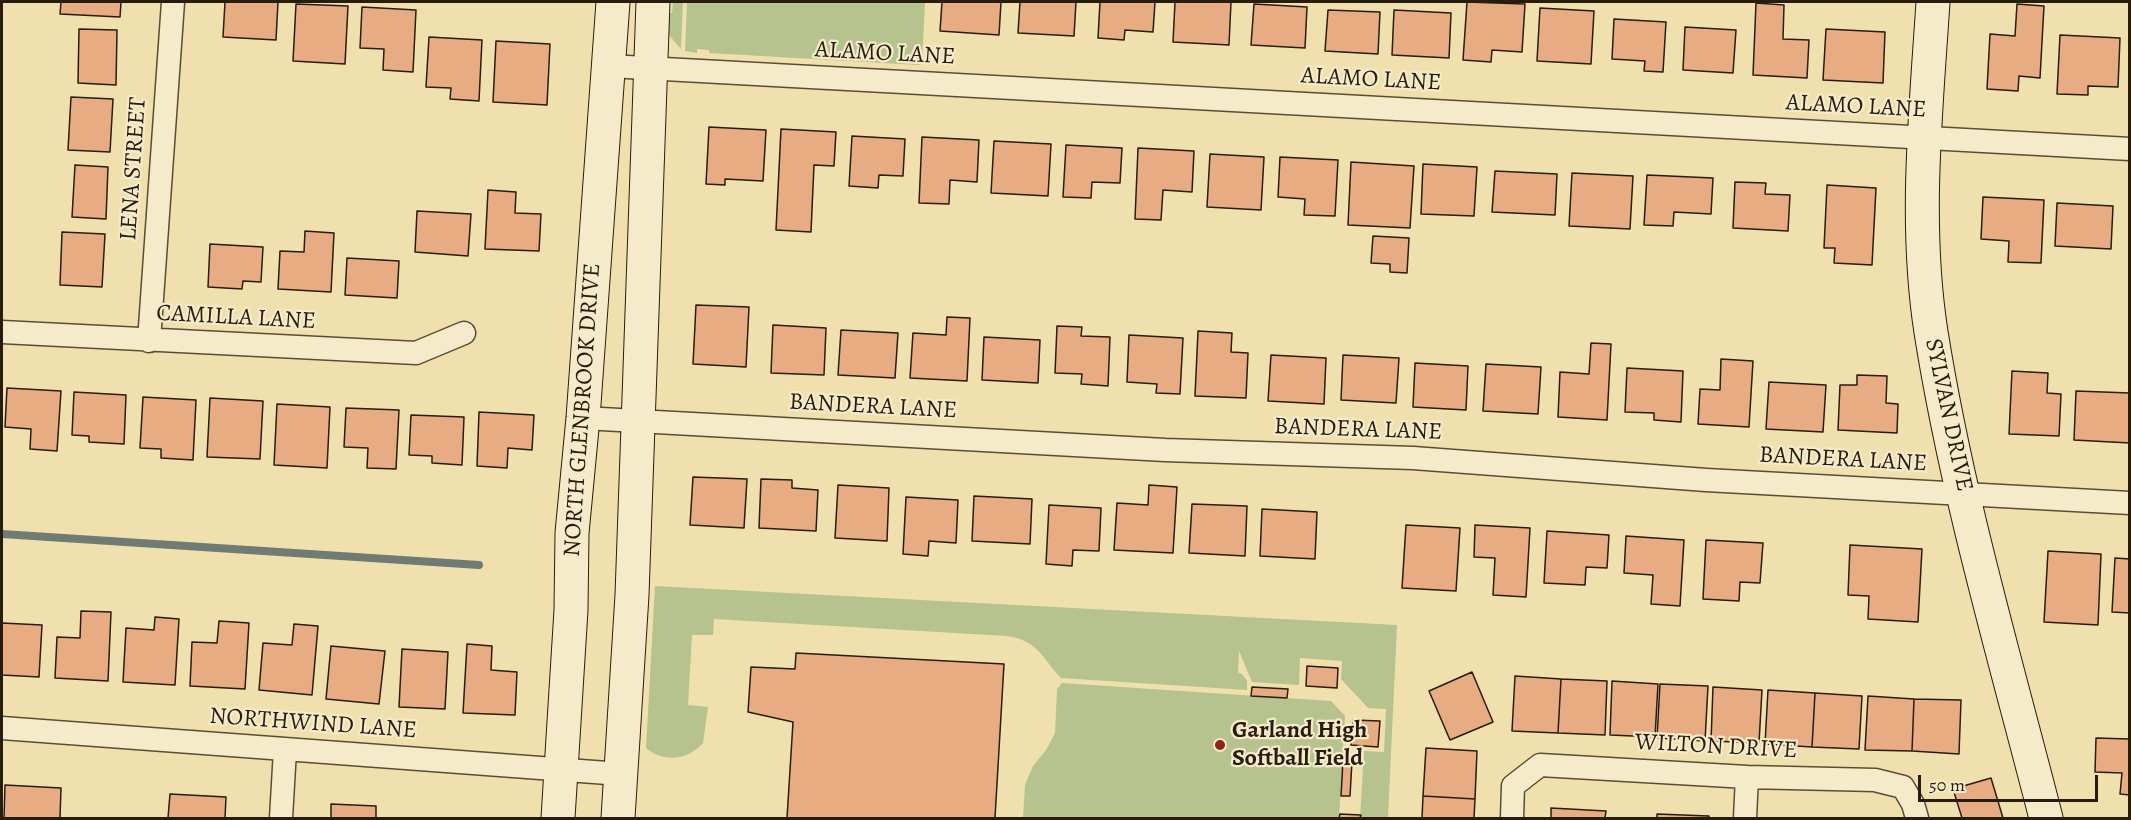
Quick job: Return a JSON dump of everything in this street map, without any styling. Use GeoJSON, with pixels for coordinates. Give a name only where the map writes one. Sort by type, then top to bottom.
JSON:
{"type":"FeatureCollection","features":[{"type":"Feature","properties":{"kind":"main road","name":"NORTH GLENBROOK DRIVE"},"geometry":{"type":"LineString","coordinates":[[558,819],[571,610],[572,533],[583,418],[613,2]]}},
{"type":"Feature","properties":{"kind":"main road","name":"NORTH GLENBROOK DRIVE"},"geometry":{"type":"LineString","coordinates":[[618,819],[632,595],[653,2]]}},
{"type":"Feature","properties":{"kind":"main road","name":"SYLVAN DRIVE"},"geometry":{"type":"LineString","coordinates":[[1933,2],[1924,138],[1922,224],[1931,331],[1964,494],[2046,819]]}},
{"type":"Feature","properties":{"kind":"street","name":"LENA STREET"},"geometry":{"type":"LineString","coordinates":[[149,341],[173,2]]}},
{"type":"Feature","properties":{"kind":"street","name":"ALAMO LANE"},"geometry":{"type":"LineString","coordinates":[[609,66],[2130,149]]}},
{"type":"Feature","properties":{"kind":"street","name":"CAMILLA LANE"},"geometry":{"type":"LineString","coordinates":[[2,332],[416,353],[464,333]]}},
{"type":"Feature","properties":{"kind":"street","name":"BANDERA LANE"},"geometry":{"type":"LineString","coordinates":[[583,418],[1165,450],[1413,458],[1706,480],[2130,503]]}},
{"type":"Feature","properties":{"kind":"street","name":"NORTHWIND LANE"},"geometry":{"type":"LineString","coordinates":[[2,728],[621,774]]}},
{"type":"Feature","properties":{"kind":"street"},"geometry":{"type":"LineString","coordinates":[[281,819],[285,750]]}},
{"type":"Feature","properties":{"kind":"street","name":"WILTON DRIVE"},"geometry":{"type":"LineString","coordinates":[[1512,819],[1513,786],[1540,765],[1747,777],[1875,780],[1903,787],[1915,811]]}},
{"type":"Feature","properties":{"kind":"street"},"geometry":{"type":"LineString","coordinates":[[1745,819],[1747,777]]}},
{"type":"Feature","properties":{"kind":"green space"},"geometry":{"type":"Polygon","coordinates":[[[673,2],[683,2],[681,49],[668,34],[669,13],[672,13],[673,2]]]}},
{"type":"Feature","properties":{"kind":"green space"},"geometry":{"type":"Polygon","coordinates":[[[687,2],[925,2],[922,63],[919,65],[709,53],[709,50],[697,49],[697,53],[685,51],[687,2]]]}},
{"type":"Feature","properties":{"kind":"green space"},"geometry":{"type":"Polygon","coordinates":[[[655,586],[1397,625],[1388,818],[1360,818],[1364,751],[1384,752],[1386,709],[1368,708],[1341,679],[1342,661],[1300,658],[1299,685],[1252,682],[1239,651],[1238,673],[1242,674],[1247,681],[1247,690],[1061,678],[1033,646],[1018,638],[1007,636],[714,619],[713,635],[692,635],[688,705],[708,707],[703,743],[691,753],[683,756],[660,756],[646,748],[655,586]]]}},
{"type":"Feature","properties":{"kind":"green space","name":"Garland High Softball Field"},"geometry":{"type":"Polygon","coordinates":[[[1062,683],[1331,701],[1345,716],[1339,818],[1023,818],[1025,785],[1033,766],[1046,750],[1055,733],[1057,689],[1062,683]]]}},
{"type":"Feature","properties":{"kind":"building"},"geometry":{"type":"Polygon","coordinates":[[[61,2],[121,2],[120,17],[60,14],[61,2]]]}},
{"type":"Feature","properties":{"kind":"building"},"geometry":{"type":"Polygon","coordinates":[[[225,2],[278,2],[276,40],[223,37],[225,2]]]}},
{"type":"Feature","properties":{"kind":"building"},"geometry":{"type":"Polygon","coordinates":[[[942,2],[1001,2],[999,35],[940,31],[942,2]]]}},
{"type":"Feature","properties":{"kind":"building"},"geometry":{"type":"Polygon","coordinates":[[[1020,2],[1076,2],[1074,36],[1018,33],[1020,2]]]}},
{"type":"Feature","properties":{"kind":"building"},"geometry":{"type":"Polygon","coordinates":[[[1100,2],[1155,2],[1153,32],[1125,30],[1124,40],[1098,38],[1100,2]]]}},
{"type":"Feature","properties":{"kind":"building"},"geometry":{"type":"Polygon","coordinates":[[[1175,2],[1231,2],[1229,45],[1173,42],[1175,2]]]}},
{"type":"Feature","properties":{"kind":"building"},"geometry":{"type":"Polygon","coordinates":[[[1467,2],[1525,4],[1522,52],[1492,50],[1491,62],[1463,60],[1467,2]]]}},
{"type":"Feature","properties":{"kind":"building"},"geometry":{"type":"Polygon","coordinates":[[[1756,3],[1784,5],[1783,39],[1809,40],[1807,78],[1753,75],[1756,3]]]}},
{"type":"Feature","properties":{"kind":"building"},"geometry":{"type":"Polygon","coordinates":[[[296,4],[348,6],[345,64],[293,61],[296,4]]]}},
{"type":"Feature","properties":{"kind":"building"},"geometry":{"type":"Polygon","coordinates":[[[1254,4],[1307,7],[1305,48],[1251,45],[1254,4]]]}},
{"type":"Feature","properties":{"kind":"building"},"geometry":{"type":"Polygon","coordinates":[[[2017,4],[2044,6],[2040,78],[2019,76],[2018,91],[1987,89],[1990,34],[2015,36],[2017,4]]]}},
{"type":"Feature","properties":{"kind":"building"},"geometry":{"type":"Polygon","coordinates":[[[362,7],[416,10],[413,72],[383,70],[384,49],[360,48],[362,7]]]}},
{"type":"Feature","properties":{"kind":"building"},"geometry":{"type":"Polygon","coordinates":[[[1540,8],[1594,11],[1591,64],[1537,61],[1540,8]]]}},
{"type":"Feature","properties":{"kind":"building"},"geometry":{"type":"Polygon","coordinates":[[[1328,10],[1380,12],[1378,54],[1325,51],[1328,10]]]}},
{"type":"Feature","properties":{"kind":"building"},"geometry":{"type":"Polygon","coordinates":[[[1394,10],[1451,13],[1449,58],[1392,55],[1394,10]]]}},
{"type":"Feature","properties":{"kind":"building"},"geometry":{"type":"Polygon","coordinates":[[[1614,19],[1666,22],[1663,72],[1644,71],[1645,61],[1612,59],[1614,19]]]}},
{"type":"Feature","properties":{"kind":"building"},"geometry":{"type":"Polygon","coordinates":[[[1685,27],[1736,30],[1733,73],[1683,70],[1685,27]]]}},
{"type":"Feature","properties":{"kind":"building"},"geometry":{"type":"Polygon","coordinates":[[[79,29],[117,30],[116,85],[78,83],[79,29]]]}},
{"type":"Feature","properties":{"kind":"building"},"geometry":{"type":"Polygon","coordinates":[[[1826,29],[1885,32],[1883,83],[1823,80],[1826,29]]]}},
{"type":"Feature","properties":{"kind":"building"},"geometry":{"type":"Polygon","coordinates":[[[2060,35],[2120,38],[2118,87],[2088,86],[2088,95],[2057,94],[2060,35]]]}},
{"type":"Feature","properties":{"kind":"building"},"geometry":{"type":"Polygon","coordinates":[[[429,37],[482,40],[479,101],[450,99],[451,88],[426,87],[429,37]]]}},
{"type":"Feature","properties":{"kind":"building"},"geometry":{"type":"Polygon","coordinates":[[[496,41],[550,44],[547,105],[493,102],[496,41]]]}},
{"type":"Feature","properties":{"kind":"building"},"geometry":{"type":"Polygon","coordinates":[[[71,97],[113,99],[110,152],[68,150],[71,97]]]}},
{"type":"Feature","properties":{"kind":"building"},"geometry":{"type":"Polygon","coordinates":[[[709,127],[766,130],[763,181],[725,179],[725,185],[706,184],[709,127]]]}},
{"type":"Feature","properties":{"kind":"building"},"geometry":{"type":"Polygon","coordinates":[[[781,129],[836,132],[834,166],[814,165],[811,232],[776,230],[781,129]]]}},
{"type":"Feature","properties":{"kind":"building"},"geometry":{"type":"Polygon","coordinates":[[[852,136],[905,139],[903,176],[879,175],[878,188],[849,186],[852,136]]]}},
{"type":"Feature","properties":{"kind":"building"},"geometry":{"type":"Polygon","coordinates":[[[922,137],[979,140],[977,182],[950,180],[949,204],[919,203],[922,137]]]}},
{"type":"Feature","properties":{"kind":"building"},"geometry":{"type":"Polygon","coordinates":[[[994,141],[1051,144],[1048,196],[991,193],[994,141]]]}},
{"type":"Feature","properties":{"kind":"building"},"geometry":{"type":"Polygon","coordinates":[[[1066,145],[1122,148],[1120,183],[1092,182],[1091,198],[1063,197],[1066,145]]]}},
{"type":"Feature","properties":{"kind":"building"},"geometry":{"type":"Polygon","coordinates":[[[1138,148],[1194,151],[1192,192],[1163,190],[1161,220],[1135,219],[1138,148]]]}},
{"type":"Feature","properties":{"kind":"building"},"geometry":{"type":"Polygon","coordinates":[[[1210,154],[1264,157],[1261,210],[1207,207],[1210,154]]]}},
{"type":"Feature","properties":{"kind":"building"},"geometry":{"type":"Polygon","coordinates":[[[1280,157],[1338,160],[1335,216],[1304,215],[1305,199],[1278,197],[1280,157]]]}},
{"type":"Feature","properties":{"kind":"building"},"geometry":{"type":"Polygon","coordinates":[[[1351,162],[1414,166],[1410,228],[1348,225],[1351,162]]]}},
{"type":"Feature","properties":{"kind":"building"},"geometry":{"type":"Polygon","coordinates":[[[1423,164],[1477,167],[1474,216],[1421,214],[1423,164]]]}},
{"type":"Feature","properties":{"kind":"building"},"geometry":{"type":"Polygon","coordinates":[[[75,165],[108,167],[106,219],[72,217],[75,165]]]}},
{"type":"Feature","properties":{"kind":"building"},"geometry":{"type":"Polygon","coordinates":[[[1495,171],[1557,174],[1555,215],[1492,212],[1495,171]]]}},
{"type":"Feature","properties":{"kind":"building"},"geometry":{"type":"Polygon","coordinates":[[[1572,173],[1633,176],[1630,229],[1569,226],[1572,173]]]}},
{"type":"Feature","properties":{"kind":"building"},"geometry":{"type":"Polygon","coordinates":[[[1647,175],[1713,178],[1711,214],[1674,212],[1673,226],[1644,225],[1647,175]]]}},
{"type":"Feature","properties":{"kind":"building"},"geometry":{"type":"Polygon","coordinates":[[[1735,182],[1766,183],[1765,194],[1790,195],[1788,231],[1733,228],[1735,182]]]}},
{"type":"Feature","properties":{"kind":"building"},"geometry":{"type":"Polygon","coordinates":[[[1827,185],[1876,188],[1872,265],[1834,263],[1835,248],[1824,248],[1827,185]]]}},
{"type":"Feature","properties":{"kind":"building"},"geometry":{"type":"Polygon","coordinates":[[[488,190],[516,192],[515,213],[541,214],[539,251],[485,249],[488,190]]]}},
{"type":"Feature","properties":{"kind":"building"},"geometry":{"type":"Polygon","coordinates":[[[1983,197],[2044,200],[2041,263],[2008,262],[2009,241],[1981,239],[1983,197]]]}},
{"type":"Feature","properties":{"kind":"building"},"geometry":{"type":"Polygon","coordinates":[[[2057,203],[2113,206],[2111,249],[2055,246],[2057,203]]]}},
{"type":"Feature","properties":{"kind":"building"},"geometry":{"type":"Polygon","coordinates":[[[417,211],[471,214],[468,256],[415,252],[417,211]]]}},
{"type":"Feature","properties":{"kind":"building"},"geometry":{"type":"Polygon","coordinates":[[[305,231],[334,233],[331,292],[278,289],[280,251],[304,252],[305,231]]]}},
{"type":"Feature","properties":{"kind":"building"},"geometry":{"type":"Polygon","coordinates":[[[62,232],[105,234],[102,287],[60,285],[62,232]]]}},
{"type":"Feature","properties":{"kind":"building"},"geometry":{"type":"Polygon","coordinates":[[[1373,236],[1409,238],[1407,273],[1390,272],[1390,264],[1371,263],[1373,236]]]}},
{"type":"Feature","properties":{"kind":"building"},"geometry":{"type":"Polygon","coordinates":[[[210,244],[263,247],[261,282],[243,281],[242,289],[208,287],[210,244]]]}},
{"type":"Feature","properties":{"kind":"building"},"geometry":{"type":"Polygon","coordinates":[[[347,258],[399,261],[397,298],[345,295],[347,258]]]}},
{"type":"Feature","properties":{"kind":"building"},"geometry":{"type":"Polygon","coordinates":[[[696,305],[749,307],[746,367],[693,364],[696,305]]]}},
{"type":"Feature","properties":{"kind":"building"},"geometry":{"type":"Polygon","coordinates":[[[947,317],[970,318],[967,381],[910,378],[913,333],[946,335],[947,317]]]}},
{"type":"Feature","properties":{"kind":"building"},"geometry":{"type":"Polygon","coordinates":[[[773,325],[826,328],[824,375],[771,373],[773,325]]]}},
{"type":"Feature","properties":{"kind":"building"},"geometry":{"type":"Polygon","coordinates":[[[1057,326],[1082,327],[1081,336],[1110,337],[1108,386],[1081,384],[1082,374],[1055,373],[1057,326]]]}},
{"type":"Feature","properties":{"kind":"building"},"geometry":{"type":"Polygon","coordinates":[[[841,330],[898,333],[895,378],[838,375],[841,330]]]}},
{"type":"Feature","properties":{"kind":"building"},"geometry":{"type":"Polygon","coordinates":[[[1198,331],[1232,333],[1231,352],[1248,353],[1246,398],[1195,396],[1198,331]]]}},
{"type":"Feature","properties":{"kind":"building"},"geometry":{"type":"Polygon","coordinates":[[[1129,335],[1183,338],[1180,394],[1156,393],[1157,384],[1127,382],[1129,335]]]}},
{"type":"Feature","properties":{"kind":"building"},"geometry":{"type":"Polygon","coordinates":[[[984,337],[1040,340],[1038,383],[982,380],[984,337]]]}},
{"type":"Feature","properties":{"kind":"building"},"geometry":{"type":"Polygon","coordinates":[[[1591,343],[1611,344],[1607,420],[1558,417],[1560,372],[1589,374],[1591,343]]]}},
{"type":"Feature","properties":{"kind":"building"},"geometry":{"type":"Polygon","coordinates":[[[1271,355],[1326,358],[1324,404],[1268,401],[1271,355]]]}},
{"type":"Feature","properties":{"kind":"building"},"geometry":{"type":"Polygon","coordinates":[[[1343,355],[1399,358],[1396,403],[1341,400],[1343,355]]]}},
{"type":"Feature","properties":{"kind":"building"},"geometry":{"type":"Polygon","coordinates":[[[1721,359],[1753,361],[1749,427],[1698,424],[1700,389],[1720,390],[1721,359]]]}},
{"type":"Feature","properties":{"kind":"building"},"geometry":{"type":"Polygon","coordinates":[[[1415,363],[1468,366],[1466,410],[1413,407],[1415,363]]]}},
{"type":"Feature","properties":{"kind":"building"},"geometry":{"type":"Polygon","coordinates":[[[1486,364],[1541,367],[1538,414],[1483,411],[1486,364]]]}},
{"type":"Feature","properties":{"kind":"building"},"geometry":{"type":"Polygon","coordinates":[[[1627,368],[1683,371],[1681,422],[1654,420],[1654,413],[1625,412],[1627,368]]]}},
{"type":"Feature","properties":{"kind":"building"},"geometry":{"type":"Polygon","coordinates":[[[2012,371],[2048,373],[2047,393],[2061,394],[2059,436],[2009,434],[2012,371]]]}},
{"type":"Feature","properties":{"kind":"building"},"geometry":{"type":"Polygon","coordinates":[[[1857,375],[1887,376],[1886,403],[1898,404],[1897,433],[1838,430],[1840,385],[1857,385],[1857,375]]]}},
{"type":"Feature","properties":{"kind":"building"},"geometry":{"type":"Polygon","coordinates":[[[1769,382],[1826,385],[1823,432],[1766,429],[1769,382]]]}},
{"type":"Feature","properties":{"kind":"building"},"geometry":{"type":"Polygon","coordinates":[[[7,388],[61,391],[57,451],[30,449],[31,429],[5,427],[7,388]]]}},
{"type":"Feature","properties":{"kind":"building"},"geometry":{"type":"Polygon","coordinates":[[[2076,391],[2130,393],[2130,443],[2074,440],[2076,391]]]}},
{"type":"Feature","properties":{"kind":"building"},"geometry":{"type":"Polygon","coordinates":[[[74,392],[126,395],[124,444],[89,442],[89,436],[72,435],[74,392]]]}},
{"type":"Feature","properties":{"kind":"building"},"geometry":{"type":"Polygon","coordinates":[[[143,397],[196,400],[193,460],[161,458],[161,449],[140,448],[143,397]]]}},
{"type":"Feature","properties":{"kind":"building"},"geometry":{"type":"Polygon","coordinates":[[[210,398],[263,401],[260,459],[207,457],[210,398]]]}},
{"type":"Feature","properties":{"kind":"building"},"geometry":{"type":"Polygon","coordinates":[[[277,404],[330,407],[327,468],[274,465],[277,404]]]}},
{"type":"Feature","properties":{"kind":"building"},"geometry":{"type":"Polygon","coordinates":[[[346,408],[399,410],[396,469],[367,468],[368,448],[344,447],[346,408]]]}},
{"type":"Feature","properties":{"kind":"building"},"geometry":{"type":"Polygon","coordinates":[[[479,412],[534,415],[532,450],[508,448],[507,468],[477,466],[479,412]]]}},
{"type":"Feature","properties":{"kind":"building"},"geometry":{"type":"Polygon","coordinates":[[[411,415],[464,417],[462,465],[432,463],[432,456],[409,455],[411,415]]]}},
{"type":"Feature","properties":{"kind":"building"},"geometry":{"type":"Polygon","coordinates":[[[693,477],[747,479],[744,528],[690,525],[693,477]]]}},
{"type":"Feature","properties":{"kind":"building"},"geometry":{"type":"Polygon","coordinates":[[[761,479],[792,480],[792,488],[818,490],[816,531],[759,528],[761,479]]]}},
{"type":"Feature","properties":{"kind":"building"},"geometry":{"type":"Polygon","coordinates":[[[838,485],[889,488],[887,541],[835,538],[838,485]]]}},
{"type":"Feature","properties":{"kind":"building"},"geometry":{"type":"Polygon","coordinates":[[[1149,485],[1177,487],[1173,553],[1114,550],[1117,503],[1148,505],[1149,485]]]}},
{"type":"Feature","properties":{"kind":"building"},"geometry":{"type":"Polygon","coordinates":[[[974,496],[1032,499],[1030,544],[972,541],[974,496]]]}},
{"type":"Feature","properties":{"kind":"building"},"geometry":{"type":"Polygon","coordinates":[[[906,497],[958,500],[956,543],[929,541],[928,556],[903,554],[906,497]]]}},
{"type":"Feature","properties":{"kind":"building"},"geometry":{"type":"Polygon","coordinates":[[[1192,504],[1247,506],[1245,556],[1189,553],[1192,504]]]}},
{"type":"Feature","properties":{"kind":"building"},"geometry":{"type":"Polygon","coordinates":[[[1049,505],[1101,508],[1099,551],[1073,550],[1072,566],[1046,564],[1049,505]]]}},
{"type":"Feature","properties":{"kind":"building"},"geometry":{"type":"Polygon","coordinates":[[[1262,509],[1317,512],[1315,559],[1260,556],[1262,509]]]}},
{"type":"Feature","properties":{"kind":"building"},"geometry":{"type":"Polygon","coordinates":[[[1406,525],[1460,528],[1456,591],[1402,588],[1406,525]]]}},
{"type":"Feature","properties":{"kind":"building"},"geometry":{"type":"Polygon","coordinates":[[[1475,525],[1530,528],[1526,597],[1493,595],[1495,558],[1474,557],[1475,525]]]}},
{"type":"Feature","properties":{"kind":"building"},"geometry":{"type":"Polygon","coordinates":[[[1547,531],[1609,535],[1607,568],[1586,567],[1585,585],[1544,583],[1547,531]]]}},
{"type":"Feature","properties":{"kind":"building"},"geometry":{"type":"Polygon","coordinates":[[[1626,536],[1684,540],[1680,606],[1651,604],[1653,575],[1624,573],[1626,536]]]}},
{"type":"Feature","properties":{"kind":"building"},"geometry":{"type":"Polygon","coordinates":[[[1706,540],[1763,543],[1760,583],[1740,582],[1739,601],[1703,599],[1706,540]]]}},
{"type":"Feature","properties":{"kind":"building"},"geometry":{"type":"Polygon","coordinates":[[[1850,545],[1922,549],[1918,622],[1868,619],[1869,596],[1848,595],[1850,545]]]}},
{"type":"Feature","properties":{"kind":"building"},"geometry":{"type":"Polygon","coordinates":[[[2048,551],[2101,554],[2098,625],[2044,622],[2048,551]]]}},
{"type":"Feature","properties":{"kind":"building"},"geometry":{"type":"Polygon","coordinates":[[[2115,558],[2130,559],[2130,613],[2112,612],[2115,558]]]}},
{"type":"Feature","properties":{"kind":"building"},"geometry":{"type":"Polygon","coordinates":[[[81,611],[111,612],[108,681],[55,678],[57,637],[80,638],[81,611]]]}},
{"type":"Feature","properties":{"kind":"building"},"geometry":{"type":"Polygon","coordinates":[[[155,617],[179,619],[175,685],[123,682],[126,628],[154,630],[155,617]]]}},
{"type":"Feature","properties":{"kind":"building"},"geometry":{"type":"Polygon","coordinates":[[[219,621],[249,623],[245,689],[190,686],[192,642],[217,643],[219,621]]]}},
{"type":"Feature","properties":{"kind":"building"},"geometry":{"type":"Polygon","coordinates":[[[2,623],[42,625],[39,677],[2,675],[2,623]]]}},
{"type":"Feature","properties":{"kind":"building"},"geometry":{"type":"Polygon","coordinates":[[[294,624],[318,626],[312,695],[259,690],[263,643],[292,645],[294,624]]]}},
{"type":"Feature","properties":{"kind":"building"},"geometry":{"type":"Polygon","coordinates":[[[467,644],[492,646],[491,670],[517,672],[515,715],[463,713],[467,644]]]}},
{"type":"Feature","properties":{"kind":"building"},"geometry":{"type":"Polygon","coordinates":[[[331,646],[385,651],[379,704],[326,699],[331,646]]]}},
{"type":"Feature","properties":{"kind":"building"},"geometry":{"type":"Polygon","coordinates":[[[402,649],[448,652],[445,709],[399,707],[402,649]]]}},
{"type":"Feature","properties":{"kind":"building"},"geometry":{"type":"Polygon","coordinates":[[[796,653],[1004,664],[995,818],[787,818],[793,722],[748,712],[751,667],[795,669],[796,653]]]}},
{"type":"Feature","properties":{"kind":"building"},"geometry":{"type":"Polygon","coordinates":[[[1307,666],[1338,668],[1337,688],[1306,686],[1307,666]]]}},
{"type":"Feature","properties":{"kind":"building"},"geometry":{"type":"Polygon","coordinates":[[[1472,672],[1493,722],[1450,740],[1429,691],[1472,672]]]}},
{"type":"Feature","properties":{"kind":"building"},"geometry":{"type":"Polygon","coordinates":[[[1515,676],[1561,679],[1558,733],[1512,731],[1515,676]]]}},
{"type":"Feature","properties":{"kind":"building"},"geometry":{"type":"Polygon","coordinates":[[[1561,679],[1607,681],[1605,735],[1558,733],[1561,679]]]}},
{"type":"Feature","properties":{"kind":"building"},"geometry":{"type":"Polygon","coordinates":[[[1612,681],[1658,684],[1655,737],[1610,735],[1612,681]]]}},
{"type":"Feature","properties":{"kind":"building"},"geometry":{"type":"Polygon","coordinates":[[[1660,684],[1708,686],[1705,741],[1657,738],[1660,684]]]}},
{"type":"Feature","properties":{"kind":"building"},"geometry":{"type":"Polygon","coordinates":[[[1252,687],[1288,689],[1287,698],[1251,696],[1252,687]]]}},
{"type":"Feature","properties":{"kind":"building"},"geometry":{"type":"Polygon","coordinates":[[[1713,687],[1762,690],[1759,743],[1711,741],[1713,687]]]}},
{"type":"Feature","properties":{"kind":"building"},"geometry":{"type":"Polygon","coordinates":[[[1768,690],[1815,693],[1812,747],[1765,744],[1768,690]]]}},
{"type":"Feature","properties":{"kind":"building"},"geometry":{"type":"Polygon","coordinates":[[[1815,693],[1862,696],[1859,749],[1812,747],[1815,693]]]}},
{"type":"Feature","properties":{"kind":"building"},"geometry":{"type":"Polygon","coordinates":[[[1868,696],[1914,699],[1912,751],[1865,750],[1868,696]]]}},
{"type":"Feature","properties":{"kind":"building"},"geometry":{"type":"Polygon","coordinates":[[[1914,699],[1961,700],[1959,754],[1912,751],[1914,699]]]}},
{"type":"Feature","properties":{"kind":"building"},"geometry":{"type":"Polygon","coordinates":[[[1353,720],[1380,721],[1378,747],[1351,745],[1353,720]]]}},
{"type":"Feature","properties":{"kind":"building"},"geometry":{"type":"Polygon","coordinates":[[[2096,738],[2130,739],[2130,795],[2120,794],[2122,773],[2095,772],[2096,738]]]}},
{"type":"Feature","properties":{"kind":"building"},"geometry":{"type":"Polygon","coordinates":[[[1426,748],[1477,751],[1475,799],[1423,796],[1426,748]]]}},
{"type":"Feature","properties":{"kind":"building"},"geometry":{"type":"Polygon","coordinates":[[[1343,760],[1352,761],[1350,796],[1341,796],[1343,760]]]}},
{"type":"Feature","properties":{"kind":"building"},"geometry":{"type":"Polygon","coordinates":[[[1991,778],[2003,818],[1962,818],[1953,789],[1991,778]]]}},
{"type":"Feature","properties":{"kind":"building"},"geometry":{"type":"Polygon","coordinates":[[[5,785],[61,788],[60,818],[4,818],[5,785]]]}},
{"type":"Feature","properties":{"kind":"building"},"geometry":{"type":"Polygon","coordinates":[[[170,794],[226,797],[225,818],[168,818],[170,794]]]}},
{"type":"Feature","properties":{"kind":"building"},"geometry":{"type":"Polygon","coordinates":[[[1423,796],[1475,799],[1474,818],[1422,818],[1423,796]]]}},
{"type":"Feature","properties":{"kind":"building"},"geometry":{"type":"Polygon","coordinates":[[[331,804],[376,806],[376,818],[331,818],[331,804]]]}},
{"type":"Feature","properties":{"kind":"building"},"geometry":{"type":"Polygon","coordinates":[[[1551,808],[1606,811],[1605,818],[1551,818],[1551,808]]]}},
{"type":"Feature","properties":{"kind":"building"},"geometry":{"type":"Polygon","coordinates":[[[1340,814],[1361,815],[1360,818],[1339,818],[1340,814]]]}},
{"type":"Feature","properties":{"kind":"building"},"geometry":{"type":"Polygon","coordinates":[[[1657,814],[1709,816],[1709,818],[1657,818],[1657,814]]]}},
{"type":"Feature","properties":{"kind":"waterway"},"geometry":{"type":"LineString","coordinates":[[2,534],[479,565]]}},
{"type":"Feature","properties":{"kind":"place","name":"Garland High Softball Field"},"geometry":{"type":"Point","coordinates":[1220,745]}}]}
